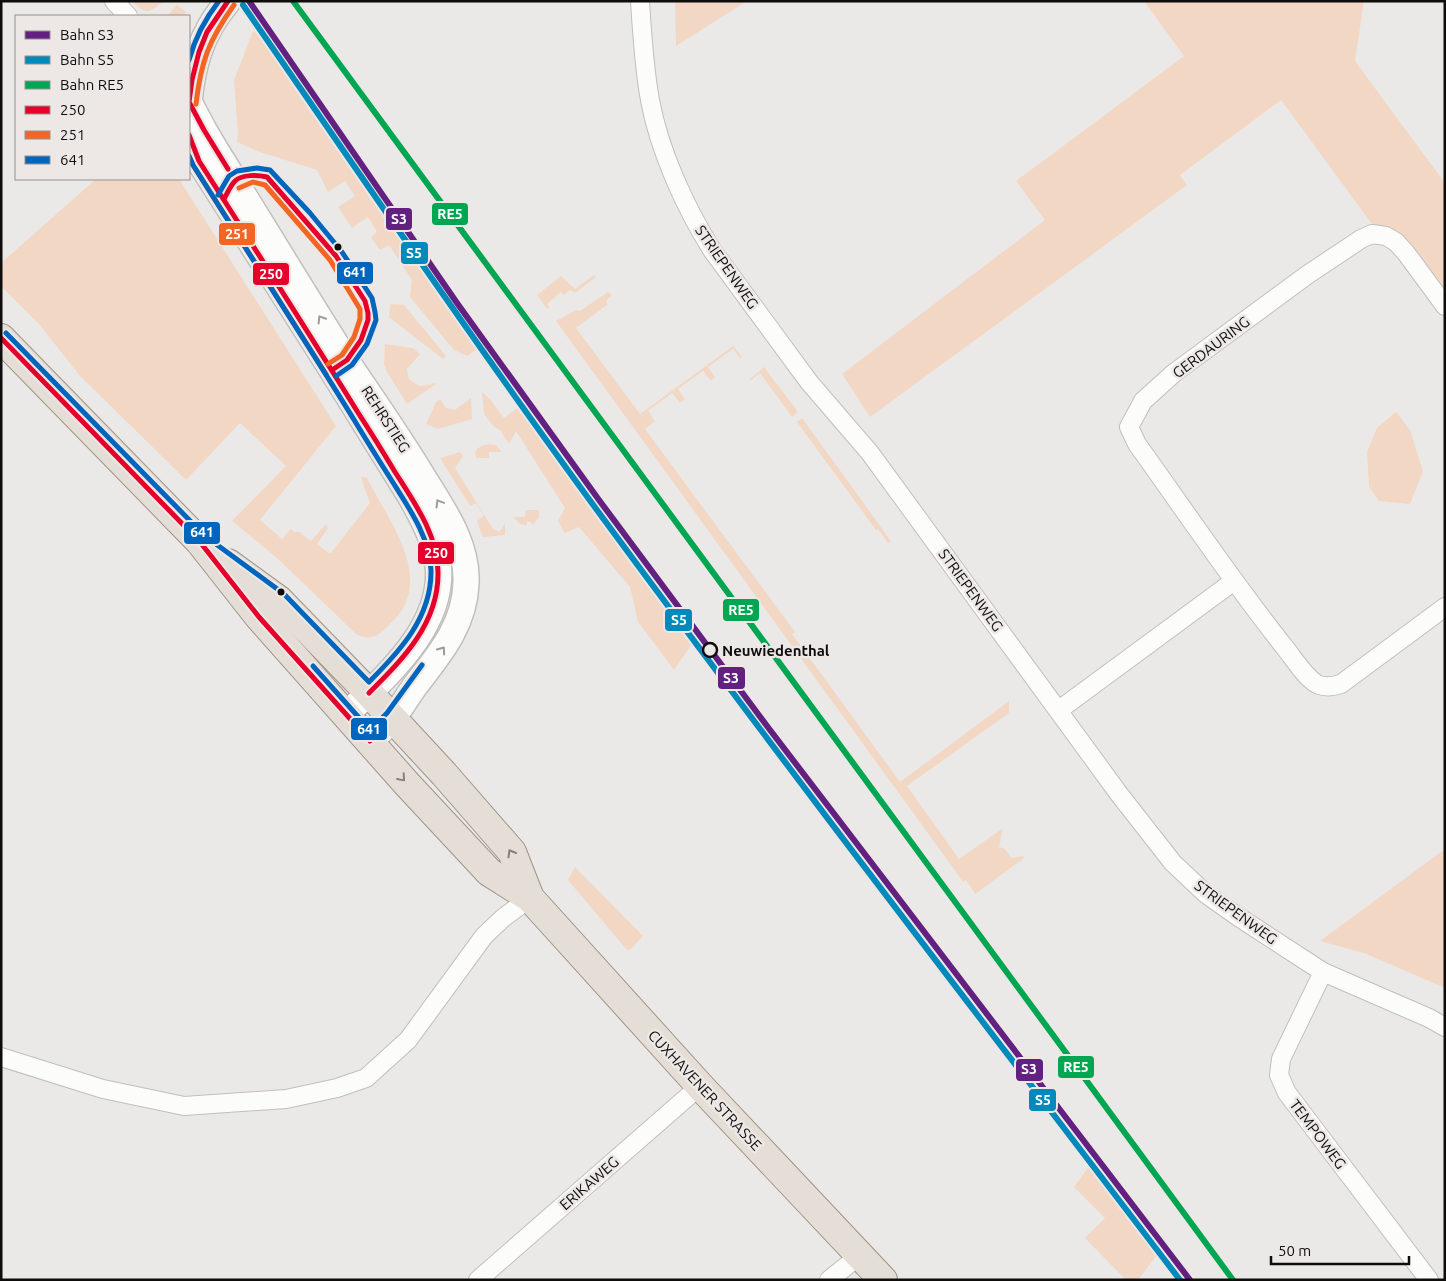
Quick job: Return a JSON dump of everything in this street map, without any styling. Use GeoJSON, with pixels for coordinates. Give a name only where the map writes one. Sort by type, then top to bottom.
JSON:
{"type":"FeatureCollection","features":[{"type":"Feature","properties":{"kind":"main road","name":"CUXHAVENER STRASSE"},"geometry":{"type":"LineString","coordinates":[[1,338],[200,542],[259,617],[407,784],[489,872],[530,898],[700,1086],[882,1280]]}},
{"type":"Feature","properties":{"kind":"main road","name":"CUXHAVENER STRASSE"},"geometry":{"type":"LineString","coordinates":[[200,542],[279,600],[393,718],[512,852],[530,898]]}},
{"type":"Feature","properties":{"kind":"street"},"geometry":{"type":"LineString","coordinates":[[114,1],[127,15]]}},
{"type":"Feature","properties":{"kind":"street","name":"REHRSTIEG"},"geometry":{"type":"LineString","coordinates":[[190,95],[193,60],[214,20],[228,1]]}},
{"type":"Feature","properties":{"kind":"street","name":"STRIEPENWEG"},"geometry":{"type":"LineString","coordinates":[[640,1],[644,64],[650,102],[658,130],[680,189],[701,234],[809,382],[870,453],[1120,794],[1173,863],[1206,894],[1236,916],[1322,972],[1429,1018],[1445,1027]]}},
{"type":"Feature","properties":{"kind":"street","name":"STRIEPENWEG"},"geometry":{"type":"LineString","coordinates":[[642,31],[646,1]]}},
{"type":"Feature","properties":{"kind":"street","name":"REHRSTIEG"},"geometry":{"type":"LineString","coordinates":[[190,104],[212,144],[441,506],[450,521],[460,546],[466,572],[466,582],[463,608],[459,621],[445,646],[393,718],[370,741]]}},
{"type":"Feature","properties":{"kind":"street","name":"REHRSTIEG"},"geometry":{"type":"LineString","coordinates":[[190,140],[199,161],[360,413],[416,506],[428,530],[437,556],[437,590],[430,618],[424,629],[405,655],[346,715]]}},
{"type":"Feature","properties":{"kind":"street","name":"GERDAURING"},"geometry":{"type":"LineString","coordinates":[[1445,306],[1396,242],[1386,236],[1372,234],[1360,238],[1174,373],[1143,401],[1128,427],[1137,444],[1270,630],[1307,675],[1318,685],[1329,687],[1342,684],[1352,678],[1445,607]]}},
{"type":"Feature","properties":{"kind":"street"},"geometry":{"type":"LineString","coordinates":[[1060,710],[1234,581]]}},
{"type":"Feature","properties":{"kind":"street"},"geometry":{"type":"LineString","coordinates":[[1,1057],[103,1089],[184,1106],[286,1099],[337,1088],[366,1078],[408,1040],[484,936],[530,898]]}},
{"type":"Feature","properties":{"kind":"street","name":"TEMPOWEG"},"geometry":{"type":"LineString","coordinates":[[1322,972],[1280,1059],[1279,1075],[1288,1093],[1429,1280]]}},
{"type":"Feature","properties":{"kind":"street","name":"ERIKAWEG"},"geometry":{"type":"LineString","coordinates":[[478,1280],[700,1086]]}},
{"type":"Feature","properties":{"kind":"street"},"geometry":{"type":"LineString","coordinates":[[828,1280],[860,1255]]}},
{"type":"Feature","properties":{"kind":"shaded area"},"geometry":{"type":"Polygon","coordinates":[[[132,1],[164,1],[151,10],[145,11],[132,1]]]}},
{"type":"Feature","properties":{"kind":"shaded area"},"geometry":{"type":"Polygon","coordinates":[[[675,1],[747,1],[676,46],[675,1]]]}},
{"type":"Feature","properties":{"kind":"shaded area"},"geometry":{"type":"Polygon","coordinates":[[[1144,1],[1364,1],[1355,61],[1445,183],[1445,306],[1380,235],[1281,100],[1180,175],[1187,185],[870,417],[842,374],[1045,220],[1016,181],[1184,56],[1144,1]]]}},
{"type":"Feature","properties":{"kind":"shaded area"},"geometry":{"type":"Polygon","coordinates":[[[177,5],[186,12],[184,15],[168,15],[177,5]]]}},
{"type":"Feature","properties":{"kind":"shaded area"},"geometry":{"type":"Polygon","coordinates":[[[253,31],[261,37],[477,349],[467,356],[454,350],[410,297],[412,280],[389,245],[380,250],[371,237],[377,232],[368,217],[352,228],[338,207],[355,196],[345,181],[328,192],[317,170],[257,151],[237,142],[234,80],[253,31]]]}},
{"type":"Feature","properties":{"kind":"shaded area"},"geometry":{"type":"Polygon","coordinates":[[[95,180],[180,180],[336,426],[260,520],[282,539],[291,529],[299,532],[311,541],[326,524],[328,528],[317,544],[330,554],[370,503],[361,478],[367,478],[393,525],[407,560],[410,577],[409,594],[402,610],[393,621],[373,637],[356,634],[276,557],[232,521],[286,466],[240,423],[186,480],[80,376],[39,324],[1,286],[1,263],[95,180]]]}},
{"type":"Feature","properties":{"kind":"shaded area"},"geometry":{"type":"Polygon","coordinates":[[[594,275],[596,277],[575,293],[570,290],[564,295],[561,292],[547,304],[549,307],[547,309],[537,295],[561,276],[575,289],[594,275]]]}},
{"type":"Feature","properties":{"kind":"shaded area"},"geometry":{"type":"Polygon","coordinates":[[[608,292],[612,295],[607,300],[607,305],[576,328],[640,414],[733,346],[742,357],[740,358],[733,349],[708,367],[715,377],[711,381],[703,371],[678,389],[685,399],[680,403],[672,393],[648,411],[655,421],[645,429],[795,632],[792,634],[900,782],[1009,701],[1009,713],[907,786],[959,859],[1003,828],[999,847],[1005,849],[1012,858],[1023,856],[1024,858],[975,894],[966,880],[963,882],[556,321],[576,310],[580,311],[608,292]]]}},
{"type":"Feature","properties":{"kind":"shaded area"},"geometry":{"type":"Polygon","coordinates":[[[390,304],[404,305],[446,356],[443,359],[389,317],[390,304]]]}},
{"type":"Feature","properties":{"kind":"shaded area"},"geometry":{"type":"Polygon","coordinates":[[[385,344],[413,348],[420,354],[407,369],[409,379],[419,386],[436,384],[407,404],[384,364],[385,344]]]}},
{"type":"Feature","properties":{"kind":"shaded area"},"geometry":{"type":"Polygon","coordinates":[[[764,367],[798,412],[792,417],[760,373],[749,380],[764,367]]]}},
{"type":"Feature","properties":{"kind":"shaded area"},"geometry":{"type":"Polygon","coordinates":[[[482,392],[490,399],[504,418],[520,406],[694,641],[674,670],[638,622],[630,587],[579,527],[565,533],[558,521],[565,508],[516,431],[509,444],[500,430],[493,426],[484,414],[482,392]]]}},
{"type":"Feature","properties":{"kind":"shaded area"},"geometry":{"type":"Polygon","coordinates":[[[471,398],[472,419],[438,429],[426,424],[436,402],[440,399],[446,408],[455,410],[471,398]]]}},
{"type":"Feature","properties":{"kind":"shaded area"},"geometry":{"type":"Polygon","coordinates":[[[1396,412],[1410,430],[1423,471],[1410,504],[1379,501],[1369,487],[1367,452],[1377,428],[1396,412]]]}},
{"type":"Feature","properties":{"kind":"shaded area"},"geometry":{"type":"Polygon","coordinates":[[[802,418],[891,541],[888,543],[878,529],[876,530],[797,422],[802,418]]]}},
{"type":"Feature","properties":{"kind":"shaded area"},"geometry":{"type":"Polygon","coordinates":[[[489,444],[496,445],[502,452],[489,452],[489,458],[476,458],[476,450],[489,444]]]}},
{"type":"Feature","properties":{"kind":"shaded area"},"geometry":{"type":"Polygon","coordinates":[[[460,452],[463,456],[455,468],[493,529],[499,532],[505,524],[505,535],[483,537],[477,521],[484,516],[476,503],[470,506],[440,458],[460,452]]]}},
{"type":"Feature","properties":{"kind":"shaded area"},"geometry":{"type":"Polygon","coordinates":[[[526,510],[539,510],[539,518],[532,525],[531,522],[527,522],[527,525],[520,524],[513,517],[525,517],[526,510]]]}},
{"type":"Feature","properties":{"kind":"shaded area"},"geometry":{"type":"Polygon","coordinates":[[[1445,849],[1445,988],[1364,953],[1320,941],[1445,849]]]}},
{"type":"Feature","properties":{"kind":"shaded area"},"geometry":{"type":"Polygon","coordinates":[[[575,867],[643,936],[630,950],[626,949],[568,880],[575,867]]]}},
{"type":"Feature","properties":{"kind":"shaded area"},"geometry":{"type":"Polygon","coordinates":[[[1090,1165],[1157,1255],[1138,1280],[1123,1280],[1124,1278],[1085,1238],[1105,1218],[1074,1187],[1090,1165]]]}},
{"type":"Feature","properties":{"kind":"rail line","name":"S3"},"geometry":{"type":"LineString","coordinates":[[249,1],[457,303],[599,500],[767,726],[1190,1280]]}},
{"type":"Feature","properties":{"kind":"rail line","name":"RE5"},"geometry":{"type":"LineString","coordinates":[[293,1],[1233,1280]]}},
{"type":"Feature","properties":{"kind":"rail line","name":"S5"},"geometry":{"type":"LineString","coordinates":[[243,5],[461,320],[666,604],[1180,1280]]}},
{"type":"Feature","properties":{"kind":"transit line","name":"641"},"geometry":{"type":"LineString","coordinates":[[190,57],[201,29],[219,1]]}},
{"type":"Feature","properties":{"kind":"transit line","name":"250"},"geometry":{"type":"LineString","coordinates":[[190,95],[199,52],[207,32],[228,1]]}},
{"type":"Feature","properties":{"kind":"transit line","name":"251"},"geometry":{"type":"LineString","coordinates":[[196,104],[201,75],[212,40],[234,5]]}},
{"type":"Feature","properties":{"kind":"transit line","name":"250"},"geometry":{"type":"LineString","coordinates":[[190,104],[228,169]]}},
{"type":"Feature","properties":{"kind":"transit line","name":"250"},"geometry":{"type":"LineString","coordinates":[[190,138],[199,161],[417,507],[434,545],[438,572],[437,590],[426,624],[406,653],[369,693]]}},
{"type":"Feature","properties":{"kind":"transit line","name":"251"},"geometry":{"type":"LineString","coordinates":[[190,158],[326,374]]}},
{"type":"Feature","properties":{"kind":"transit line","name":"641"},"geometry":{"type":"LineString","coordinates":[[6,333],[205,536],[284,594],[369,682],[403,645],[420,618],[430,587],[431,570],[427,546],[405,502],[190,158]]}},
{"type":"Feature","properties":{"kind":"transit line","name":"641"},"geometry":{"type":"LineString","coordinates":[[218,195],[229,176],[237,171],[257,168],[270,170],[310,213],[342,252],[372,298],[376,320],[367,344],[352,365],[336,376]]}},
{"type":"Feature","properties":{"kind":"transit line","name":"250"},"geometry":{"type":"LineString","coordinates":[[224,199],[238,179],[250,176],[267,177],[336,256],[365,301],[368,320],[361,340],[347,360],[332,370]]}},
{"type":"Feature","properties":{"kind":"transit line","name":"251"},"geometry":{"type":"LineString","coordinates":[[239,188],[253,182],[265,185],[330,260],[360,309],[360,319],[354,337],[342,355],[328,364]]}},
{"type":"Feature","properties":{"kind":"transit line","name":"250"},"geometry":{"type":"LineString","coordinates":[[1,338],[200,542],[259,617],[370,741]]}},
{"type":"Feature","properties":{"kind":"transit line","name":"641"},"geometry":{"type":"LineString","coordinates":[[313,666],[370,730],[387,713],[422,665]]}},
{"type":"Feature","properties":{"kind":"place","name":"Neuwiedenthal"},"geometry":{"type":"Point","coordinates":[710,650]}}]}
